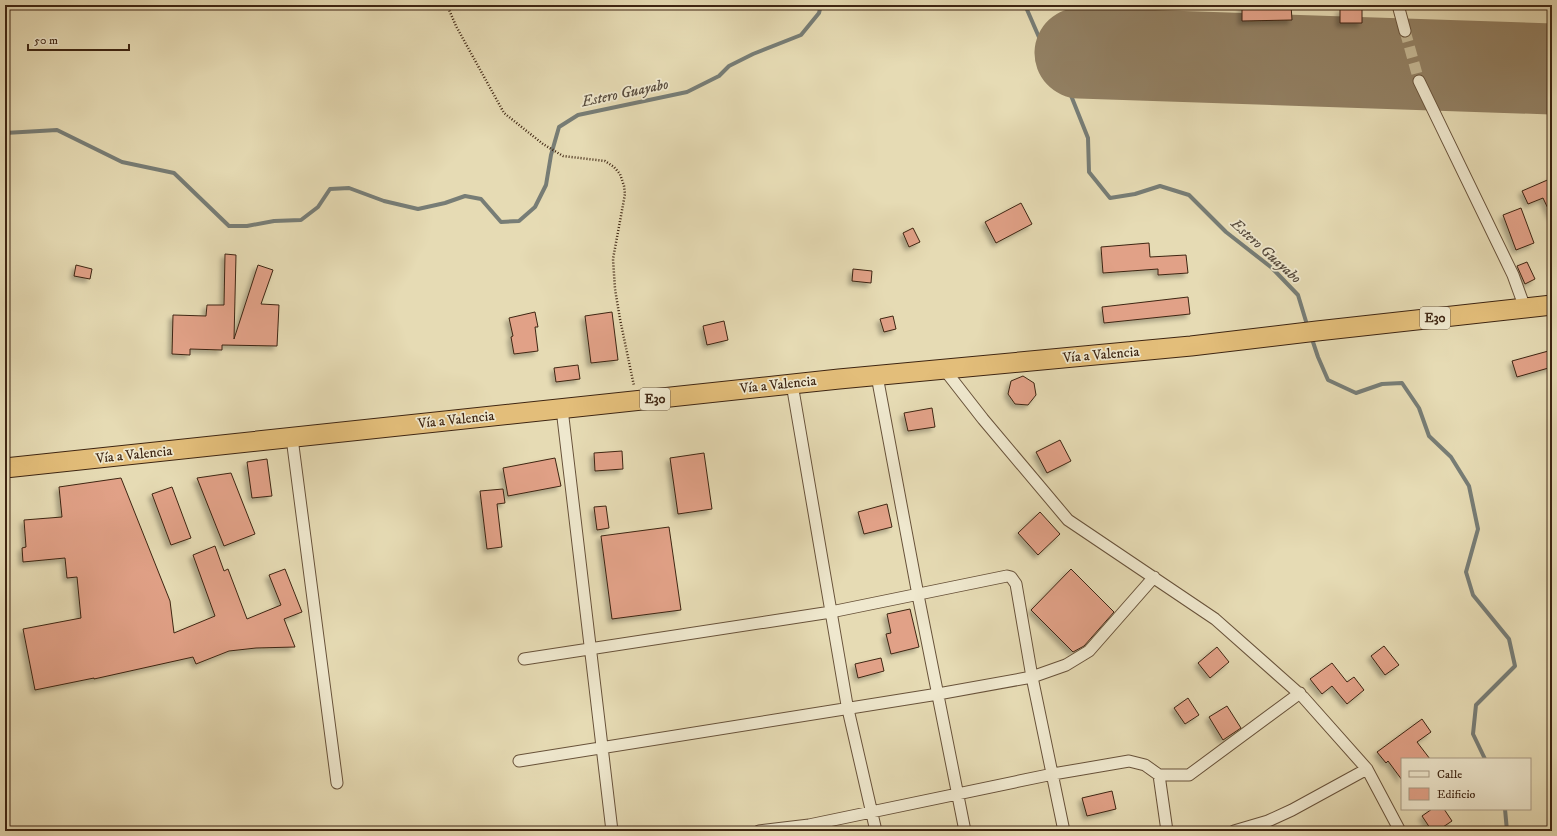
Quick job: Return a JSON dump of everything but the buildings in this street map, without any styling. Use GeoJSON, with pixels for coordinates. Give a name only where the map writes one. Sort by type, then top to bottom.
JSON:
{"type":"FeatureCollection","features":[{"type":"Feature","properties":{"kind":"highway","name":"Vía a Valencia"},"geometry":{"type":"LineString","coordinates":[[5,468],[792,384],[1191,346],[1552,305]]}},
{"type":"Feature","properties":{"kind":"street"},"geometry":{"type":"LineString","coordinates":[[1398,5],[1404,31]]}},
{"type":"Feature","properties":{"kind":"street"},"geometry":{"type":"LineString","coordinates":[[1419,81],[1513,275],[1525,308]]}},
{"type":"Feature","properties":{"kind":"street"},"geometry":{"type":"LineString","coordinates":[[944,369],[983,419],[1068,520],[1215,619],[1300,693],[1367,769],[1400,831]]}},
{"type":"Feature","properties":{"kind":"street"},"geometry":{"type":"LineString","coordinates":[[877,376],[918,595],[965,831]]}},
{"type":"Feature","properties":{"kind":"street"},"geometry":{"type":"LineString","coordinates":[[792,384],[848,708],[876,831]]}},
{"type":"Feature","properties":{"kind":"street"},"geometry":{"type":"LineString","coordinates":[[562,409],[612,831]]}},
{"type":"Feature","properties":{"kind":"street"},"geometry":{"type":"LineString","coordinates":[[292,438],[337,784]]}},
{"type":"Feature","properties":{"kind":"street"},"geometry":{"type":"LineString","coordinates":[[524,659],[831,612],[1007,576],[1011,577],[1016,584],[1032,677],[1064,831]]}},
{"type":"Feature","properties":{"kind":"street"},"geometry":{"type":"LineString","coordinates":[[519,761],[938,694],[1032,677],[1066,665],[1089,651],[1154,577]]}},
{"type":"Feature","properties":{"kind":"street"},"geometry":{"type":"LineString","coordinates":[[759,831],[809,825],[1053,774],[1129,761],[1145,765],[1159,775],[1189,775],[1300,693]]}},
{"type":"Feature","properties":{"kind":"street"},"geometry":{"type":"LineString","coordinates":[[1234,831],[1268,821],[1292,810],[1367,769]]}},
{"type":"Feature","properties":{"kind":"street"},"geometry":{"type":"LineString","coordinates":[[1159,775],[1167,831]]}},
{"type":"Feature","properties":{"kind":"path"},"geometry":{"type":"LineString","coordinates":[[447,5],[456,26],[504,113],[543,144],[563,156],[605,161],[614,167],[620,174],[624,186],[623,208],[613,259],[614,274],[620,319],[638,401]]}},
{"type":"Feature","properties":{"kind":"waterway","name":"Estero Guayabo"},"geometry":{"type":"LineString","coordinates":[[5,133],[57,130],[122,162],[174,173],[229,226],[247,226],[274,221],[301,220],[318,207],[330,189],[349,188],[384,201],[418,209],[445,203],[465,196],[481,199],[501,222],[519,221],[535,207],[546,185],[551,155],[559,127],[578,115],[687,92],[719,76],[729,66],[753,54],[801,35],[819,13],[821,5]]}},
{"type":"Feature","properties":{"kind":"waterway","name":"Estero Guayabo"},"geometry":{"type":"LineString","coordinates":[[1025,5],[1045,51],[1070,93],[1088,138],[1089,172],[1110,198],[1135,194],[1160,186],[1189,195],[1226,232],[1272,268],[1298,295],[1308,328]]}},
{"type":"Feature","properties":{"kind":"waterway","name":"Estero Guayabo"},"geometry":{"type":"LineString","coordinates":[[1311,336],[1328,380],[1356,393],[1382,384],[1402,383],[1419,408],[1429,436],[1451,457],[1469,486],[1478,529],[1466,572],[1473,595],[1509,639],[1515,666],[1476,705],[1473,734],[1485,758]]}},
{"type":"Feature","properties":{"kind":"waterway","name":"Estero Guayabo"},"geometry":{"type":"LineString","coordinates":[[1505,810],[1507,831]]}},
{"type":"Feature","properties":{"kind":"runway"},"geometry":{"type":"LineString","coordinates":[[1080,53],[1552,69]]}},
{"type":"Feature","properties":{"kind":"tunnel"},"geometry":{"type":"LineString","coordinates":[[1405,31],[1419,81]]}}]}
